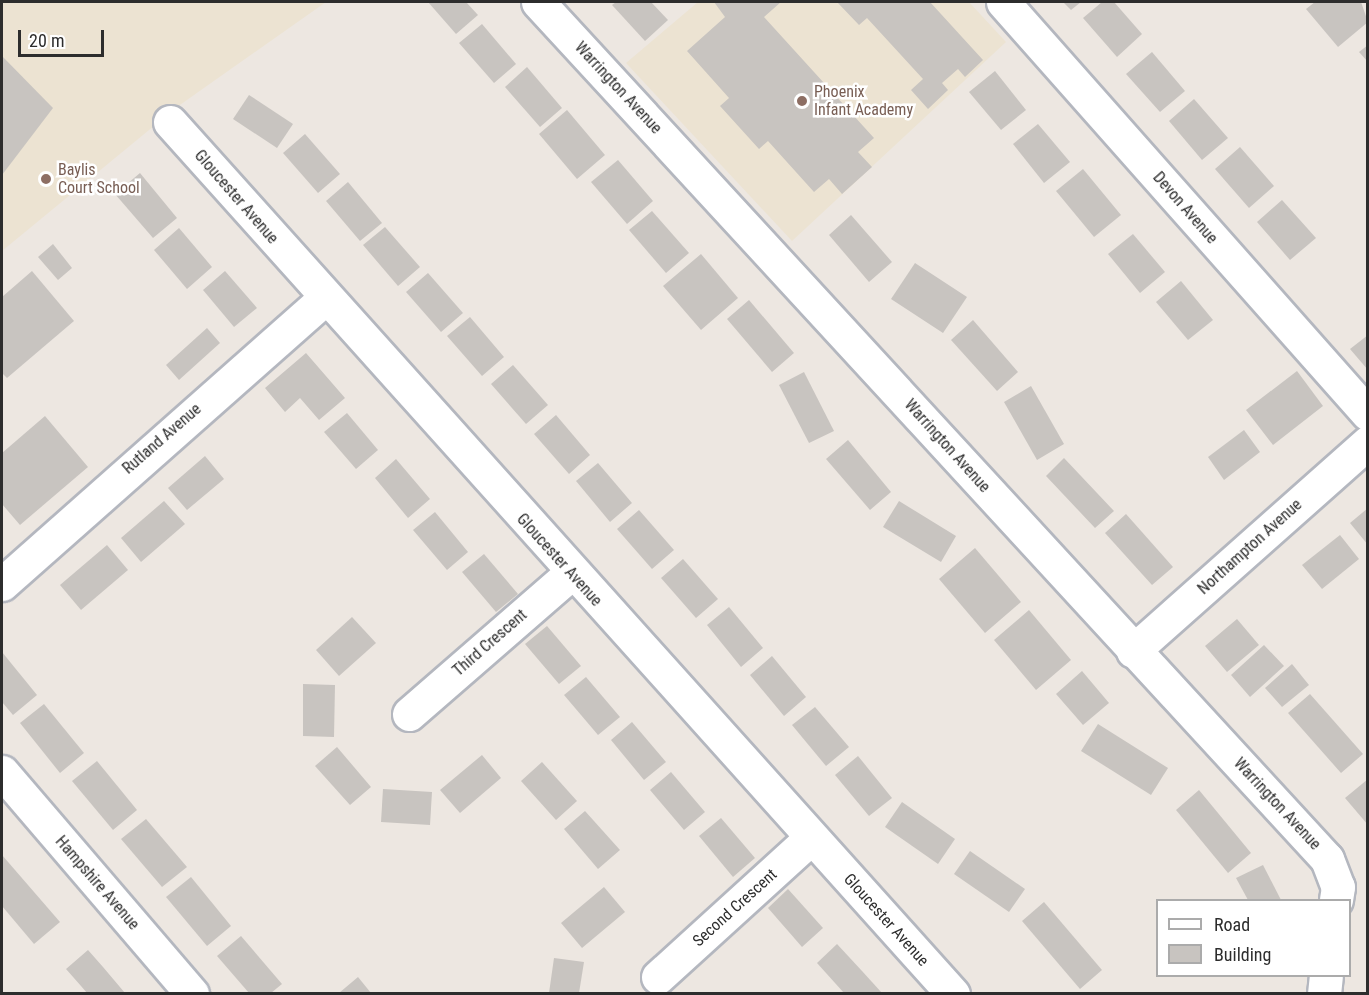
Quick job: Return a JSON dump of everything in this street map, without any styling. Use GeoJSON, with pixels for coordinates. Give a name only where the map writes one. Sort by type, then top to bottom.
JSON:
{"type":"FeatureCollection","features":[{"type":"Feature","properties":{"kind":"street","name":"Warrington Avenue"},"geometry":{"type":"LineString","coordinates":[[538,2],[1133,651],[1327,859],[1338,887],[1336,899]]}},
{"type":"Feature","properties":{"kind":"street","name":"Devon Avenue"},"geometry":{"type":"LineString","coordinates":[[1003,2],[1368,414]]}},
{"type":"Feature","properties":{"kind":"street","name":"Gloucester Avenue"},"geometry":{"type":"LineString","coordinates":[[170,122],[571,573],[953,993]]}},
{"type":"Feature","properties":{"kind":"street","name":"Rutland Avenue"},"geometry":{"type":"LineString","coordinates":[[2,584],[325,298]]}},
{"type":"Feature","properties":{"kind":"street","name":"Northampton Avenue"},"geometry":{"type":"LineString","coordinates":[[1133,651],[1368,442]]}},
{"type":"Feature","properties":{"kind":"street","name":"Third Crescent"},"geometry":{"type":"LineString","coordinates":[[409,714],[571,573]]}},
{"type":"Feature","properties":{"kind":"street","name":"Hampshire Avenue"},"geometry":{"type":"LineString","coordinates":[[2,772],[192,993]]}},
{"type":"Feature","properties":{"kind":"street","name":"Second Crescent"},"geometry":{"type":"LineString","coordinates":[[658,977],[812,838]]}},
{"type":"Feature","properties":{"kind":"street"},"geometry":{"type":"LineString","coordinates":[[1323,993],[1326,977]]}},
{"type":"Feature","properties":{"kind":"shaded area","name":"Baylis Court School"},"geometry":{"type":"Polygon","coordinates":[[[2,2],[326,2],[177,107],[2,251],[2,2]]]}},
{"type":"Feature","properties":{"kind":"shaded area","name":"Phoenix Infant Academy"},"geometry":{"type":"Polygon","coordinates":[[[698,2],[969,2],[1006,42],[792,241],[626,63],[698,2]]]}},
{"type":"Feature","properties":{"kind":"building"},"geometry":{"type":"Polygon","coordinates":[[[428,2],[466,2],[478,15],[456,34],[428,2]]]}},
{"type":"Feature","properties":{"kind":"building"},"geometry":{"type":"Polygon","coordinates":[[[616,2],[651,2],[668,20],[645,41],[612,5],[616,2]]]}},
{"type":"Feature","properties":{"kind":"building"},"geometry":{"type":"Polygon","coordinates":[[[714,2],[781,2],[764,17],[874,138],[858,152],[872,167],[842,194],[829,179],[814,192],[768,141],[759,149],[720,106],[729,98],[687,51],[725,17],[714,2]]]}},
{"type":"Feature","properties":{"kind":"building"},"geometry":{"type":"Polygon","coordinates":[[[837,2],[930,2],[983,60],[965,77],[958,69],[942,83],[948,90],[928,109],[911,90],[923,79],[867,18],[859,25],[837,2]]]}},
{"type":"Feature","properties":{"kind":"building"},"geometry":{"type":"Polygon","coordinates":[[[1063,2],[1081,2],[1071,10],[1063,2]]]}},
{"type":"Feature","properties":{"kind":"building"},"geometry":{"type":"Polygon","coordinates":[[[1102,2],[1114,2],[1142,34],[1117,57],[1083,18],[1102,2]]]}},
{"type":"Feature","properties":{"kind":"building"},"geometry":{"type":"Polygon","coordinates":[[[1315,2],[1361,2],[1368,22],[1338,47],[1306,9],[1315,2]]]}},
{"type":"Feature","properties":{"kind":"building"},"geometry":{"type":"Polygon","coordinates":[[[482,24],[516,64],[494,83],[459,43],[482,24]]]}},
{"type":"Feature","properties":{"kind":"building"},"geometry":{"type":"Polygon","coordinates":[[[1368,45],[1368,62],[1359,52],[1368,45]]]}},
{"type":"Feature","properties":{"kind":"building"},"geometry":{"type":"Polygon","coordinates":[[[1152,52],[1185,91],[1160,112],[1126,74],[1152,52]]]}},
{"type":"Feature","properties":{"kind":"building"},"geometry":{"type":"Polygon","coordinates":[[[2,56],[53,108],[2,175],[2,56]]]}},
{"type":"Feature","properties":{"kind":"building"},"geometry":{"type":"Polygon","coordinates":[[[527,67],[562,108],[540,127],[505,87],[527,67]]]}},
{"type":"Feature","properties":{"kind":"building"},"geometry":{"type":"Polygon","coordinates":[[[995,71],[1026,110],[1001,130],[969,92],[995,71]]]}},
{"type":"Feature","properties":{"kind":"building"},"geometry":{"type":"Polygon","coordinates":[[[249,95],[293,124],[277,148],[233,119],[249,95]]]}},
{"type":"Feature","properties":{"kind":"building"},"geometry":{"type":"Polygon","coordinates":[[[1194,99],[1228,138],[1202,160],[1169,121],[1194,99]]]}},
{"type":"Feature","properties":{"kind":"building"},"geometry":{"type":"Polygon","coordinates":[[[567,110],[605,155],[577,179],[539,134],[567,110]]]}},
{"type":"Feature","properties":{"kind":"building"},"geometry":{"type":"Polygon","coordinates":[[[1038,124],[1070,162],[1044,183],[1013,144],[1038,124]]]}},
{"type":"Feature","properties":{"kind":"building"},"geometry":{"type":"Polygon","coordinates":[[[305,134],[340,174],[318,193],[283,153],[305,134]]]}},
{"type":"Feature","properties":{"kind":"building"},"geometry":{"type":"Polygon","coordinates":[[[1240,147],[1274,186],[1249,208],[1215,169],[1240,147]]]}},
{"type":"Feature","properties":{"kind":"building"},"geometry":{"type":"Polygon","coordinates":[[[618,160],[653,201],[627,224],[591,182],[618,160]]]}},
{"type":"Feature","properties":{"kind":"building"},"geometry":{"type":"Polygon","coordinates":[[[1083,169],[1121,215],[1094,237],[1056,191],[1083,169]]]}},
{"type":"Feature","properties":{"kind":"building"},"geometry":{"type":"Polygon","coordinates":[[[140,173],[177,218],[153,238],[115,194],[140,173]]]}},
{"type":"Feature","properties":{"kind":"building"},"geometry":{"type":"Polygon","coordinates":[[[348,182],[382,223],[360,241],[326,201],[348,182]]]}},
{"type":"Feature","properties":{"kind":"building"},"geometry":{"type":"Polygon","coordinates":[[[1282,200],[1316,238],[1290,260],[1257,222],[1282,200]]]}},
{"type":"Feature","properties":{"kind":"building"},"geometry":{"type":"Polygon","coordinates":[[[652,211],[689,253],[666,273],[629,230],[652,211]]]}},
{"type":"Feature","properties":{"kind":"building"},"geometry":{"type":"Polygon","coordinates":[[[851,215],[892,262],[869,282],[829,235],[851,215]]]}},
{"type":"Feature","properties":{"kind":"building"},"geometry":{"type":"Polygon","coordinates":[[[385,227],[420,267],[398,286],[363,245],[385,227]]]}},
{"type":"Feature","properties":{"kind":"building"},"geometry":{"type":"Polygon","coordinates":[[[179,228],[212,267],[187,289],[154,250],[179,228]]]}},
{"type":"Feature","properties":{"kind":"building"},"geometry":{"type":"Polygon","coordinates":[[[1133,234],[1165,272],[1140,293],[1108,254],[1133,234]]]}},
{"type":"Feature","properties":{"kind":"building"},"geometry":{"type":"Polygon","coordinates":[[[53,244],[72,268],[58,280],[38,257],[53,244]]]}},
{"type":"Feature","properties":{"kind":"building"},"geometry":{"type":"Polygon","coordinates":[[[701,254],[738,298],[701,330],[663,286],[701,254]]]}},
{"type":"Feature","properties":{"kind":"building"},"geometry":{"type":"Polygon","coordinates":[[[915,263],[967,297],[943,333],[891,299],[915,263]]]}},
{"type":"Feature","properties":{"kind":"building"},"geometry":{"type":"Polygon","coordinates":[[[32,271],[74,321],[7,378],[2,373],[2,297],[32,271]]]}},
{"type":"Feature","properties":{"kind":"building"},"geometry":{"type":"Polygon","coordinates":[[[225,271],[257,308],[234,327],[203,290],[225,271]]]}},
{"type":"Feature","properties":{"kind":"building"},"geometry":{"type":"Polygon","coordinates":[[[428,273],[463,313],[441,332],[406,292],[428,273]]]}},
{"type":"Feature","properties":{"kind":"building"},"geometry":{"type":"Polygon","coordinates":[[[1181,281],[1213,320],[1188,340],[1156,302],[1181,281]]]}},
{"type":"Feature","properties":{"kind":"building"},"geometry":{"type":"Polygon","coordinates":[[[749,300],[794,353],[772,372],[727,319],[749,300]]]}},
{"type":"Feature","properties":{"kind":"building"},"geometry":{"type":"Polygon","coordinates":[[[470,317],[504,357],[482,376],[447,336],[470,317]]]}},
{"type":"Feature","properties":{"kind":"building"},"geometry":{"type":"Polygon","coordinates":[[[973,320],[1018,372],[997,391],[951,340],[973,320]]]}},
{"type":"Feature","properties":{"kind":"building"},"geometry":{"type":"Polygon","coordinates":[[[207,328],[220,343],[179,380],[166,365],[207,328]]]}},
{"type":"Feature","properties":{"kind":"building"},"geometry":{"type":"Polygon","coordinates":[[[1368,335],[1368,370],[1350,349],[1368,335]]]}},
{"type":"Feature","properties":{"kind":"building"},"geometry":{"type":"Polygon","coordinates":[[[306,353],[345,398],[319,420],[300,398],[285,412],[265,388],[306,353]]]}},
{"type":"Feature","properties":{"kind":"building"},"geometry":{"type":"Polygon","coordinates":[[[513,365],[548,405],[526,424],[491,384],[513,365]]]}},
{"type":"Feature","properties":{"kind":"building"},"geometry":{"type":"Polygon","coordinates":[[[1297,371],[1323,406],[1273,445],[1246,410],[1297,371]]]}},
{"type":"Feature","properties":{"kind":"building"},"geometry":{"type":"Polygon","coordinates":[[[804,372],[834,431],[809,443],[779,385],[804,372]]]}},
{"type":"Feature","properties":{"kind":"building"},"geometry":{"type":"Polygon","coordinates":[[[1031,386],[1064,444],[1037,460],[1004,402],[1031,386]]]}},
{"type":"Feature","properties":{"kind":"building"},"geometry":{"type":"Polygon","coordinates":[[[347,413],[378,450],[356,469],[324,432],[347,413]]]}},
{"type":"Feature","properties":{"kind":"building"},"geometry":{"type":"Polygon","coordinates":[[[556,415],[590,455],[569,474],[534,434],[556,415]]]}},
{"type":"Feature","properties":{"kind":"building"},"geometry":{"type":"Polygon","coordinates":[[[45,416],[88,467],[20,525],[2,504],[2,453],[45,416]]]}},
{"type":"Feature","properties":{"kind":"building"},"geometry":{"type":"Polygon","coordinates":[[[1244,430],[1260,452],[1224,480],[1208,457],[1244,430]]]}},
{"type":"Feature","properties":{"kind":"building"},"geometry":{"type":"Polygon","coordinates":[[[848,440],[891,492],[870,510],[826,459],[848,440]]]}},
{"type":"Feature","properties":{"kind":"building"},"geometry":{"type":"Polygon","coordinates":[[[205,456],[224,479],[187,510],[168,488],[205,456]]]}},
{"type":"Feature","properties":{"kind":"building"},"geometry":{"type":"Polygon","coordinates":[[[1064,458],[1114,511],[1095,528],[1046,476],[1064,458]]]}},
{"type":"Feature","properties":{"kind":"building"},"geometry":{"type":"Polygon","coordinates":[[[396,459],[430,499],[408,518],[375,478],[396,459]]]}},
{"type":"Feature","properties":{"kind":"building"},"geometry":{"type":"Polygon","coordinates":[[[598,463],[632,503],[610,522],[576,481],[598,463]]]}},
{"type":"Feature","properties":{"kind":"building"},"geometry":{"type":"Polygon","coordinates":[[[164,501],[185,524],[141,562],[121,538],[164,501]]]}},
{"type":"Feature","properties":{"kind":"building"},"geometry":{"type":"Polygon","coordinates":[[[899,501],[956,536],[941,562],[883,527],[899,501]]]}},
{"type":"Feature","properties":{"kind":"building"},"geometry":{"type":"Polygon","coordinates":[[[1368,508],[1368,545],[1350,523],[1368,508]]]}},
{"type":"Feature","properties":{"kind":"building"},"geometry":{"type":"Polygon","coordinates":[[[639,510],[674,550],[652,569],[617,529],[639,510]]]}},
{"type":"Feature","properties":{"kind":"building"},"geometry":{"type":"Polygon","coordinates":[[[435,512],[468,552],[447,570],[413,530],[435,512]]]}},
{"type":"Feature","properties":{"kind":"building"},"geometry":{"type":"Polygon","coordinates":[[[1126,514],[1173,567],[1152,585],[1105,533],[1126,514]]]}},
{"type":"Feature","properties":{"kind":"building"},"geometry":{"type":"Polygon","coordinates":[[[1340,535],[1359,559],[1322,589],[1302,565],[1340,535]]]}},
{"type":"Feature","properties":{"kind":"building"},"geometry":{"type":"Polygon","coordinates":[[[107,545],[128,570],[81,610],[60,585],[107,545]]]}},
{"type":"Feature","properties":{"kind":"building"},"geometry":{"type":"Polygon","coordinates":[[[975,548],[1021,602],[985,633],[939,579],[975,548]]]}},
{"type":"Feature","properties":{"kind":"building"},"geometry":{"type":"Polygon","coordinates":[[[484,554],[518,594],[496,612],[462,572],[484,554]]]}},
{"type":"Feature","properties":{"kind":"building"},"geometry":{"type":"Polygon","coordinates":[[[683,559],[718,599],[696,618],[661,578],[683,559]]]}},
{"type":"Feature","properties":{"kind":"building"},"geometry":{"type":"Polygon","coordinates":[[[729,607],[763,648],[741,667],[707,625],[729,607]]]}},
{"type":"Feature","properties":{"kind":"building"},"geometry":{"type":"Polygon","coordinates":[[[1029,610],[1071,660],[1036,690],[994,640],[1029,610]]]}},
{"type":"Feature","properties":{"kind":"building"},"geometry":{"type":"Polygon","coordinates":[[[352,617],[376,643],[339,676],[316,650],[352,617]]]}},
{"type":"Feature","properties":{"kind":"building"},"geometry":{"type":"Polygon","coordinates":[[[1237,619],[1259,645],[1227,672],[1205,646],[1237,619]]]}},
{"type":"Feature","properties":{"kind":"building"},"geometry":{"type":"Polygon","coordinates":[[[547,626],[581,666],[559,684],[525,644],[547,626]]]}},
{"type":"Feature","properties":{"kind":"building"},"geometry":{"type":"Polygon","coordinates":[[[1264,645],[1284,666],[1250,697],[1231,675],[1264,645]]]}},
{"type":"Feature","properties":{"kind":"building"},"geometry":{"type":"Polygon","coordinates":[[[2,652],[37,695],[13,715],[2,702],[2,652]]]}},
{"type":"Feature","properties":{"kind":"building"},"geometry":{"type":"Polygon","coordinates":[[[772,656],[806,697],[784,716],[750,675],[772,656]]]}},
{"type":"Feature","properties":{"kind":"building"},"geometry":{"type":"Polygon","coordinates":[[[1292,664],[1309,685],[1282,707],[1265,688],[1292,664]]]}},
{"type":"Feature","properties":{"kind":"building"},"geometry":{"type":"Polygon","coordinates":[[[1082,671],[1109,703],[1083,725],[1056,694],[1082,671]]]}},
{"type":"Feature","properties":{"kind":"building"},"geometry":{"type":"Polygon","coordinates":[[[586,677],[620,717],[598,735],[564,695],[586,677]]]}},
{"type":"Feature","properties":{"kind":"building"},"geometry":{"type":"Polygon","coordinates":[[[303,684],[335,685],[334,737],[303,736],[303,684]]]}},
{"type":"Feature","properties":{"kind":"building"},"geometry":{"type":"Polygon","coordinates":[[[1310,694],[1363,754],[1341,773],[1288,713],[1310,694]]]}},
{"type":"Feature","properties":{"kind":"building"},"geometry":{"type":"Polygon","coordinates":[[[44,704],[84,753],[60,773],[20,723],[44,704]]]}},
{"type":"Feature","properties":{"kind":"building"},"geometry":{"type":"Polygon","coordinates":[[[815,707],[849,747],[826,766],[792,725],[815,707]]]}},
{"type":"Feature","properties":{"kind":"building"},"geometry":{"type":"Polygon","coordinates":[[[632,722],[666,762],[644,780],[611,740],[632,722]]]}},
{"type":"Feature","properties":{"kind":"building"},"geometry":{"type":"Polygon","coordinates":[[[1098,724],[1168,768],[1151,795],[1081,751],[1098,724]]]}},
{"type":"Feature","properties":{"kind":"building"},"geometry":{"type":"Polygon","coordinates":[[[337,747],[371,787],[350,805],[315,766],[337,747]]]}},
{"type":"Feature","properties":{"kind":"building"},"geometry":{"type":"Polygon","coordinates":[[[482,755],[501,778],[460,813],[440,790],[482,755]]]}},
{"type":"Feature","properties":{"kind":"building"},"geometry":{"type":"Polygon","coordinates":[[[858,756],[892,798],[869,816],[835,775],[858,756]]]}},
{"type":"Feature","properties":{"kind":"building"},"geometry":{"type":"Polygon","coordinates":[[[97,761],[137,810],[113,830],[72,781],[97,761]]]}},
{"type":"Feature","properties":{"kind":"building"},"geometry":{"type":"Polygon","coordinates":[[[542,762],[577,801],[556,820],[521,781],[542,762]]]}},
{"type":"Feature","properties":{"kind":"building"},"geometry":{"type":"Polygon","coordinates":[[[671,772],[705,812],[684,830],[650,790],[671,772]]]}},
{"type":"Feature","properties":{"kind":"building"},"geometry":{"type":"Polygon","coordinates":[[[1368,779],[1368,825],[1345,798],[1368,779]]]}},
{"type":"Feature","properties":{"kind":"building"},"geometry":{"type":"Polygon","coordinates":[[[383,789],[432,792],[430,825],[381,822],[383,789]]]}},
{"type":"Feature","properties":{"kind":"building"},"geometry":{"type":"Polygon","coordinates":[[[1199,790],[1251,853],[1228,873],[1176,810],[1199,790]]]}},
{"type":"Feature","properties":{"kind":"building"},"geometry":{"type":"Polygon","coordinates":[[[902,802],[955,839],[938,864],[885,827],[902,802]]]}},
{"type":"Feature","properties":{"kind":"building"},"geometry":{"type":"Polygon","coordinates":[[[585,811],[620,850],[598,869],[564,829],[585,811]]]}},
{"type":"Feature","properties":{"kind":"building"},"geometry":{"type":"Polygon","coordinates":[[[721,818],[755,858],[733,877],[699,836],[721,818]]]}},
{"type":"Feature","properties":{"kind":"building"},"geometry":{"type":"Polygon","coordinates":[[[146,819],[187,867],[162,887],[121,839],[146,819]]]}},
{"type":"Feature","properties":{"kind":"building"},"geometry":{"type":"Polygon","coordinates":[[[970,851],[1025,889],[1009,912],[954,874],[970,851]]]}},
{"type":"Feature","properties":{"kind":"building"},"geometry":{"type":"Polygon","coordinates":[[[2,855],[60,922],[34,944],[2,906],[2,855]]]}},
{"type":"Feature","properties":{"kind":"building"},"geometry":{"type":"Polygon","coordinates":[[[1263,865],[1280,899],[1247,899],[1236,878],[1263,865]]]}},
{"type":"Feature","properties":{"kind":"building"},"geometry":{"type":"Polygon","coordinates":[[[191,877],[231,926],[207,946],[166,897],[191,877]]]}},
{"type":"Feature","properties":{"kind":"building"},"geometry":{"type":"Polygon","coordinates":[[[604,887],[625,912],[582,948],[561,923],[604,887]]]}},
{"type":"Feature","properties":{"kind":"building"},"geometry":{"type":"Polygon","coordinates":[[[788,889],[823,928],[802,947],[768,908],[788,889]]]}},
{"type":"Feature","properties":{"kind":"building"},"geometry":{"type":"Polygon","coordinates":[[[1044,902],[1102,970],[1080,989],[1022,921],[1044,902]]]}},
{"type":"Feature","properties":{"kind":"building"},"geometry":{"type":"Polygon","coordinates":[[[241,936],[282,984],[271,993],[249,993],[217,956],[241,936]]]}},
{"type":"Feature","properties":{"kind":"building"},"geometry":{"type":"Polygon","coordinates":[[[837,944],[882,993],[844,993],[817,963],[837,944]]]}},
{"type":"Feature","properties":{"kind":"building"},"geometry":{"type":"Polygon","coordinates":[[[88,950],[125,993],[87,993],[66,969],[88,950]]]}},
{"type":"Feature","properties":{"kind":"building"},"geometry":{"type":"Polygon","coordinates":[[[554,958],[584,962],[579,993],[549,993],[554,958]]]}},
{"type":"Feature","properties":{"kind":"building"},"geometry":{"type":"Polygon","coordinates":[[[358,977],[371,993],[339,993],[358,977]]]}},
{"type":"Feature","properties":{"kind":"place","name":"Phoenix Infant Academy"},"geometry":{"type":"Point","coordinates":[802,101]}},
{"type":"Feature","properties":{"kind":"place","name":"Baylis Court School"},"geometry":{"type":"Point","coordinates":[46,179]}}]}
